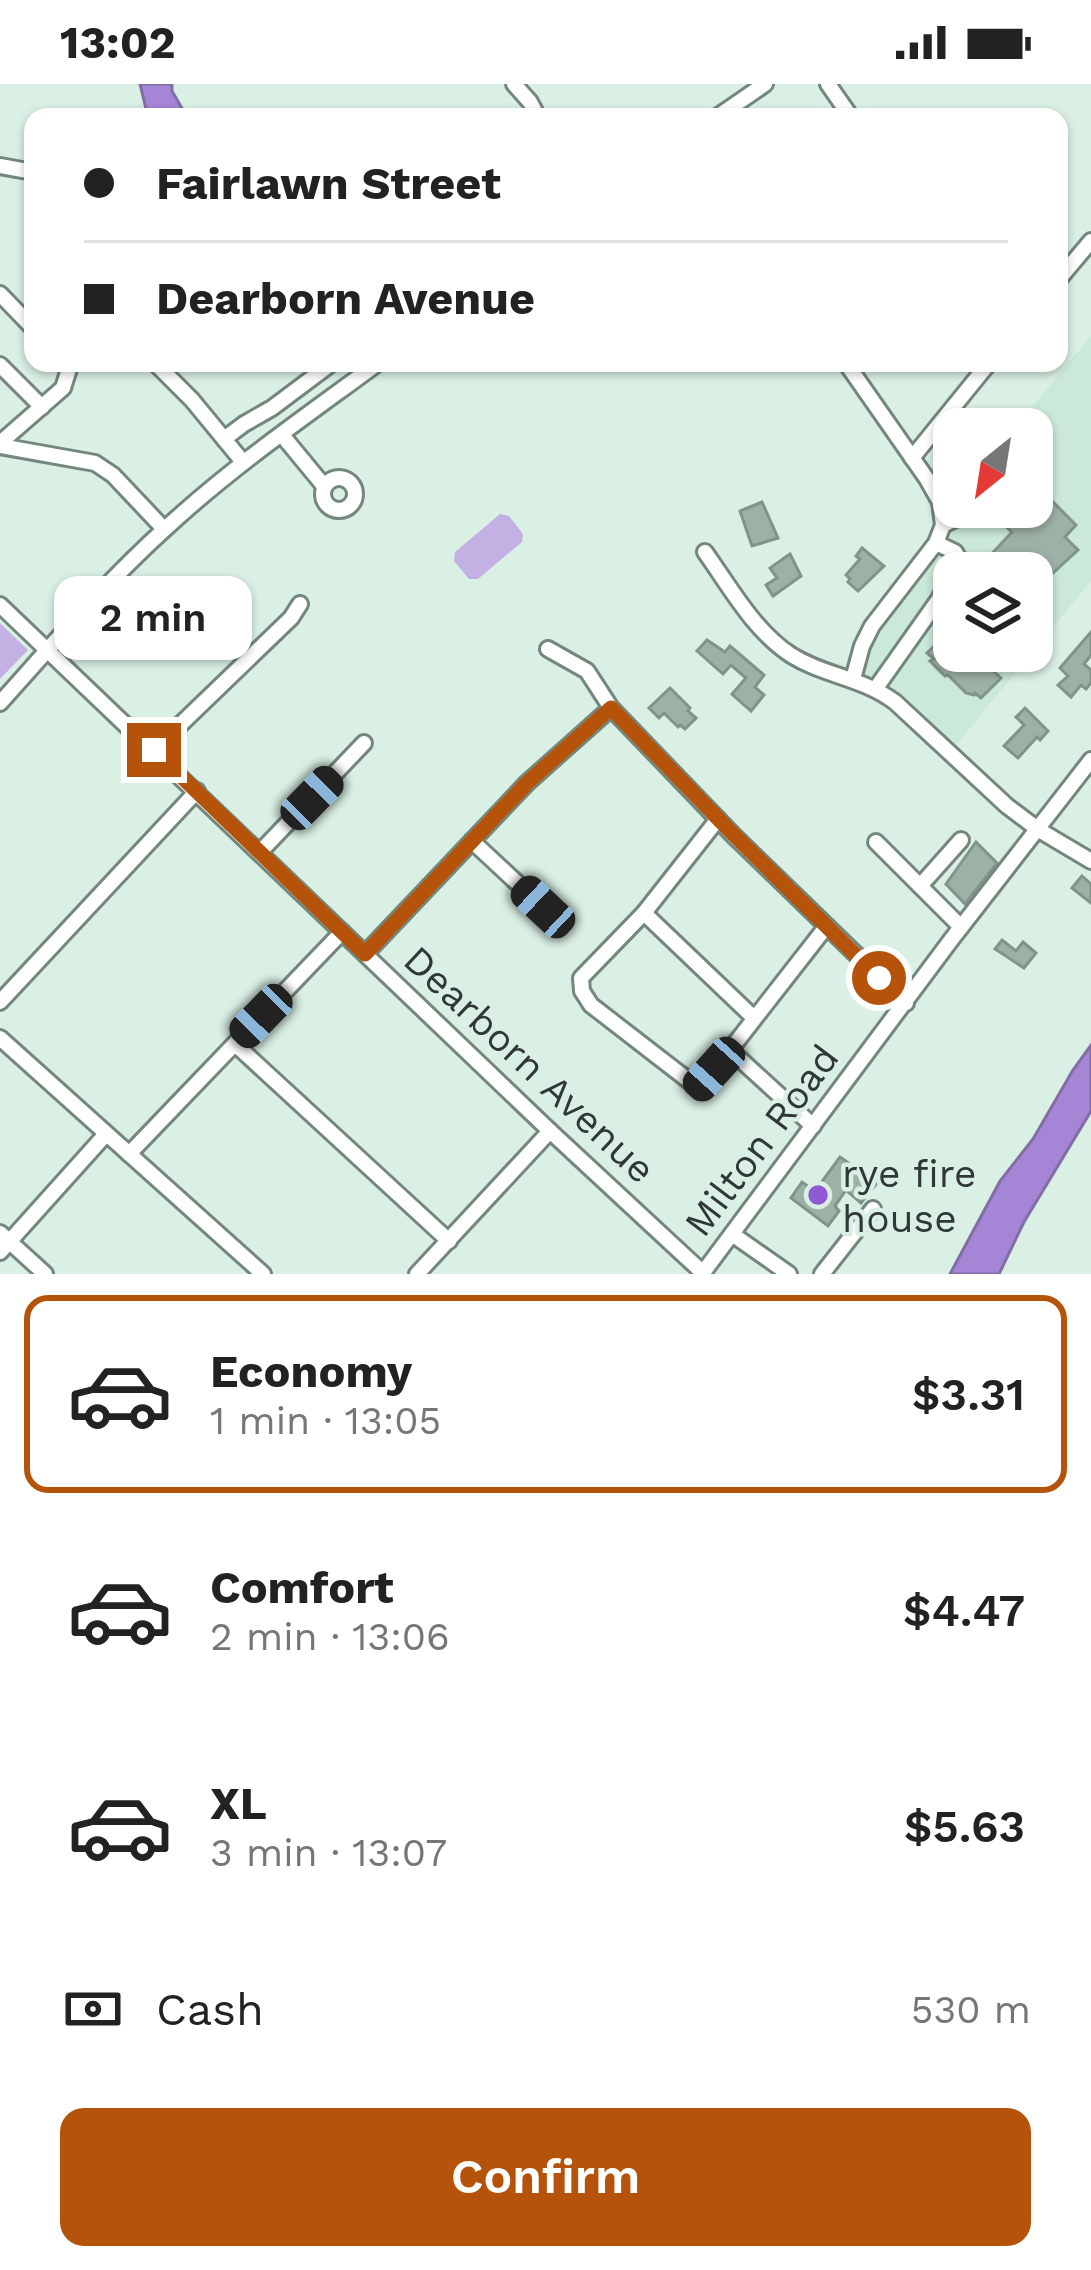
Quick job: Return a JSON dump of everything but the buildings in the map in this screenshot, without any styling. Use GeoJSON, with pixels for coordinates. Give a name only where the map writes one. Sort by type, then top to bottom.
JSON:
{"type":"FeatureCollection","features":[{"type":"Feature","properties":{"kind":"street"},"geometry":{"type":"LineString","coordinates":[[730,108],[765,84]]}},
{"type":"Feature","properties":{"kind":"street"},"geometry":{"type":"LineString","coordinates":[[1068,268],[1091,241]]}},
{"type":"Feature","properties":{"kind":"street"},"geometry":{"type":"LineString","coordinates":[[0,294],[24,319]]}},
{"type":"Feature","properties":{"kind":"street"},"geometry":{"type":"LineString","coordinates":[[0,365],[42,406]]}},
{"type":"Feature","properties":{"kind":"street"},"geometry":{"type":"LineString","coordinates":[[0,445],[63,388],[69,372]]}},
{"type":"Feature","properties":{"kind":"street"},"geometry":{"type":"LineString","coordinates":[[163,372],[243,462]]}},
{"type":"Feature","properties":{"kind":"street"},"geometry":{"type":"LineString","coordinates":[[224,439],[319,372]]}},
{"type":"Feature","properties":{"kind":"street"},"geometry":{"type":"LineString","coordinates":[[0,703],[164,529],[243,462],[366,372]]}},
{"type":"Feature","properties":{"kind":"street"},"geometry":{"type":"LineString","coordinates":[[852,372],[933,491]]}},
{"type":"Feature","properties":{"kind":"street"},"geometry":{"type":"LineString","coordinates":[[913,458],[982,372]]}},
{"type":"Feature","properties":{"kind":"street"},"geometry":{"type":"LineString","coordinates":[[282,435],[324,486]]}},
{"type":"Feature","properties":{"kind":"street"},"geometry":{"type":"LineString","coordinates":[[0,445],[95,463],[164,529]]}},
{"type":"Feature","properties":{"kind":"street"},"geometry":{"type":"LineString","coordinates":[[853,679],[872,626],[936,543],[942,528]]}},
{"type":"Feature","properties":{"kind":"street"},"geometry":{"type":"LineString","coordinates":[[876,688],[955,570],[959,559],[955,552],[936,543]]}},
{"type":"Feature","properties":{"kind":"street"},"geometry":{"type":"LineString","coordinates":[[705,552],[778,645],[808,664],[876,688],[1006,806],[1091,861]]}},
{"type":"Feature","properties":{"kind":"street"},"geometry":{"type":"LineString","coordinates":[[154,750],[300,604]]}},
{"type":"Feature","properties":{"kind":"street","name":"Dearborn Avenue"},"geometry":{"type":"LineString","coordinates":[[0,605],[702,1273]]}},
{"type":"Feature","properties":{"kind":"street"},"geometry":{"type":"LineString","coordinates":[[548,650],[587,671],[611,708],[905,1003]]}},
{"type":"Feature","properties":{"kind":"street"},"geometry":{"type":"LineString","coordinates":[[365,954],[527,783],[611,708]]}},
{"type":"Feature","properties":{"kind":"street"},"geometry":{"type":"LineString","coordinates":[[260,852],[364,743]]}},
{"type":"Feature","properties":{"kind":"street","name":"Milton Road"},"geometry":{"type":"LineString","coordinates":[[702,1273],[1091,760]]}},
{"type":"Feature","properties":{"kind":"street"},"geometry":{"type":"LineString","coordinates":[[0,1002],[197,791]]}},
{"type":"Feature","properties":{"kind":"street"},"geometry":{"type":"LineString","coordinates":[[718,819],[644,913],[581,978],[591,1005],[697,1087],[826,927]]}},
{"type":"Feature","properties":{"kind":"street"},"geometry":{"type":"LineString","coordinates":[[920,886],[961,840]]}},
{"type":"Feature","properties":{"kind":"street"},"geometry":{"type":"LineString","coordinates":[[472,841],[543,907]]}},
{"type":"Feature","properties":{"kind":"street"},"geometry":{"type":"LineString","coordinates":[[875,842],[961,927]]}},
{"type":"Feature","properties":{"kind":"street"},"geometry":{"type":"LineString","coordinates":[[644,913],[754,1018]]}},
{"type":"Feature","properties":{"kind":"street"},"geometry":{"type":"LineString","coordinates":[[129,1154],[342,932]]}},
{"type":"Feature","properties":{"kind":"street"},"geometry":{"type":"LineString","coordinates":[[0,1039],[263,1274]]}},
{"type":"Feature","properties":{"kind":"street"},"geometry":{"type":"LineString","coordinates":[[235,1044],[449,1241]]}},
{"type":"Feature","properties":{"kind":"street"},"geometry":{"type":"LineString","coordinates":[[730,1050],[813,1126]]}},
{"type":"Feature","properties":{"kind":"street"},"geometry":{"type":"LineString","coordinates":[[417,1274],[550,1131]]}},
{"type":"Feature","properties":{"kind":"street"},"geometry":{"type":"LineString","coordinates":[[45,1274],[3,1242],[106,1134]]}},
{"type":"Feature","properties":{"kind":"street"},"geometry":{"type":"LineString","coordinates":[[822,1274],[873,1209]]}},
{"type":"Feature","properties":{"kind":"street"},"geometry":{"type":"LineString","coordinates":[[732,1234],[789,1274]]}},
{"type":"Feature","properties":{"kind":"shaded area"},"geometry":{"type":"Polygon","coordinates":[[[140,84],[172,84],[182,108],[146,108],[140,84]]]}},
{"type":"Feature","properties":{"kind":"shaded area"},"geometry":{"type":"Polygon","coordinates":[[[1091,336],[1091,581],[1053,627],[1053,552],[937,552],[946,540],[946,528],[1053,528],[1053,408],[1031,408],[1061,372],[1068,372],[1068,364],[1091,336]]]}},
{"type":"Feature","properties":{"kind":"shaded area"},"geometry":{"type":"Polygon","coordinates":[[[500,514],[509,516],[523,534],[522,542],[478,579],[469,579],[454,561],[455,552],[500,514]]]}},
{"type":"Feature","properties":{"kind":"shaded area"},"geometry":{"type":"Polygon","coordinates":[[[933,557],[933,672],[1016,672],[953,749],[893,692],[861,673],[877,630],[933,557]]]}},
{"type":"Feature","properties":{"kind":"shaded area"},"geometry":{"type":"Polygon","coordinates":[[[0,623],[28,650],[0,679],[0,623]]]}},
{"type":"Feature","properties":{"kind":"shaded area"},"geometry":{"type":"Polygon","coordinates":[[[1091,1045],[1091,1111],[1024,1222],[999,1274],[950,1274],[1000,1181],[1033,1139],[1091,1045]]]}},
{"type":"Feature","properties":{"kind":"place","name":"rye fire house"},"geometry":{"type":"Point","coordinates":[818,1195]}},
{"type":"Feature","properties":{"kind":"route"},"geometry":{"type":"LineString","coordinates":[[154,750],[365,954],[527,783],[611,708],[879,978]]}}]}
